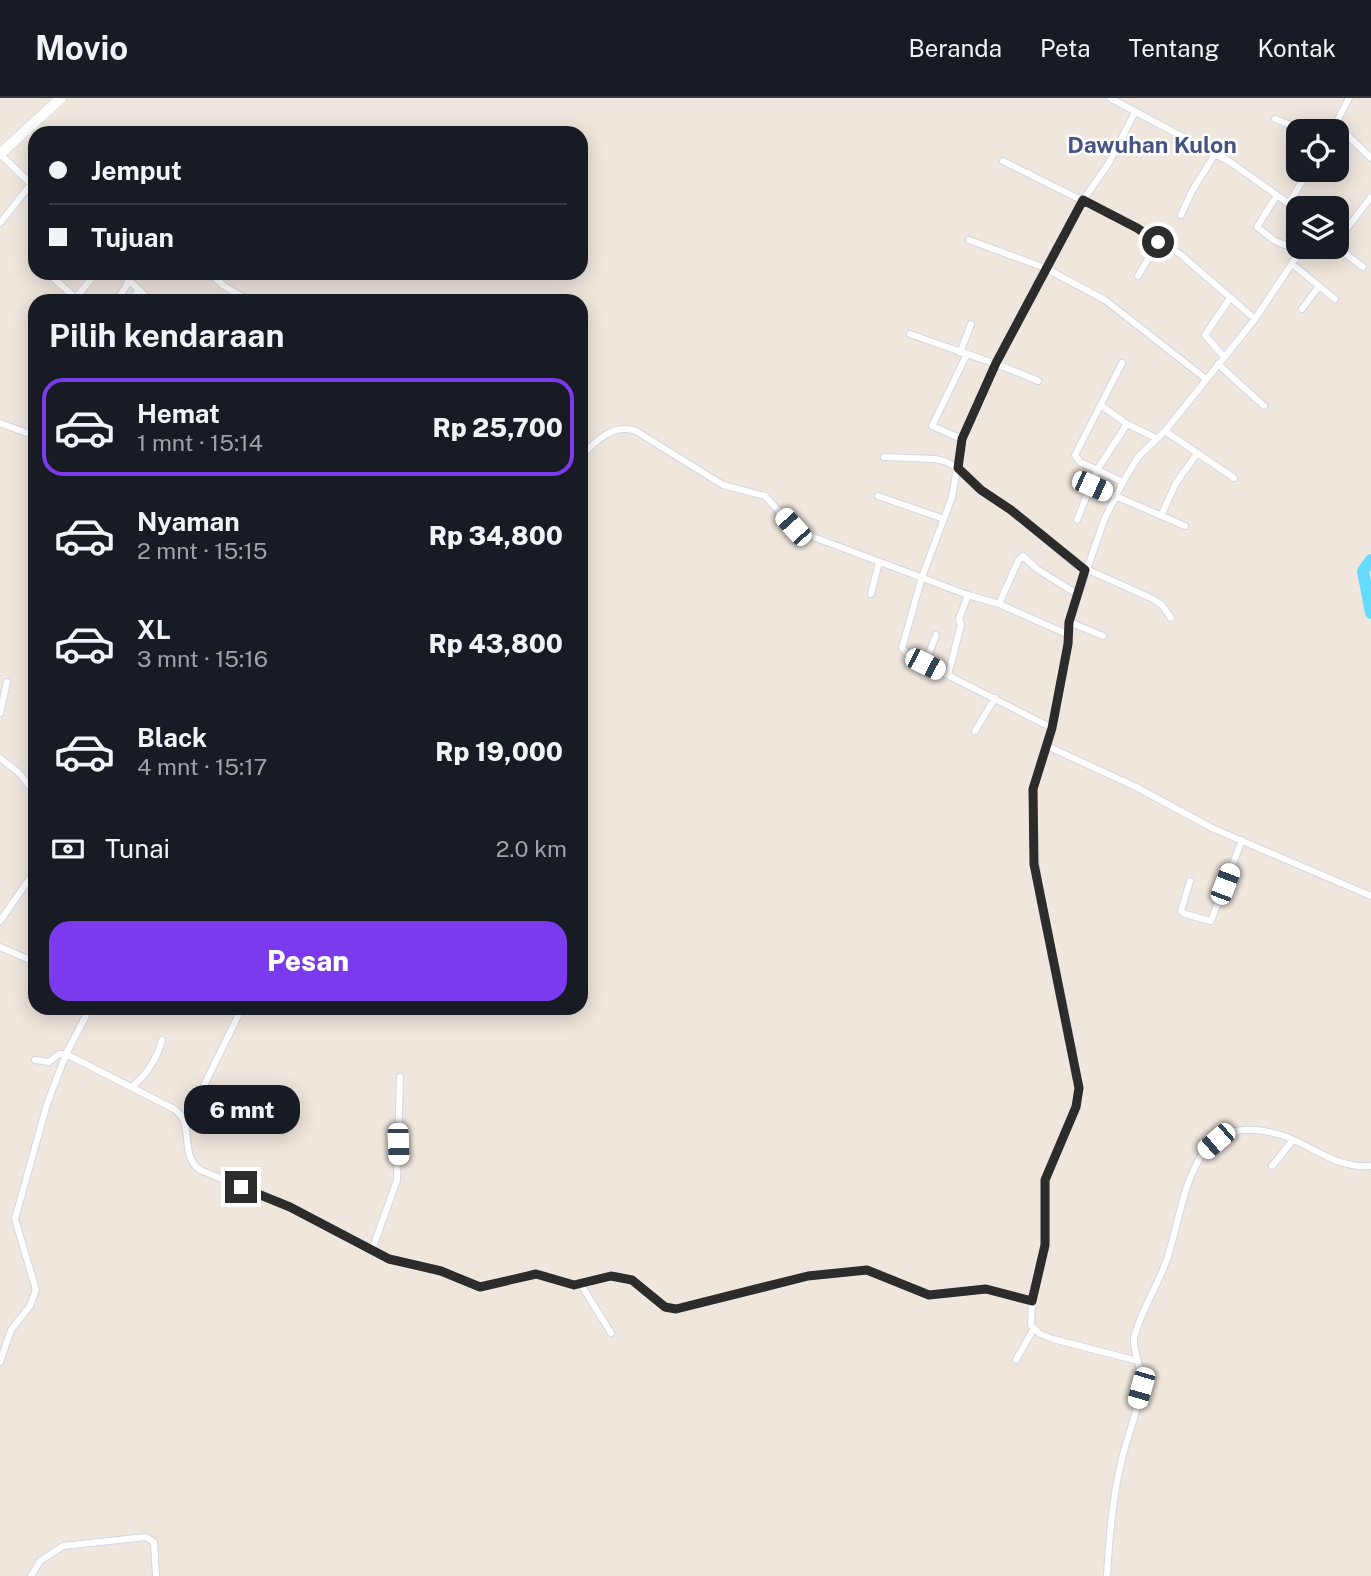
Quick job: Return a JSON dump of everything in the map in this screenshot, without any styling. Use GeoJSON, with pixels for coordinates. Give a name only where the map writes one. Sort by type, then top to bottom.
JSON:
{"type":"FeatureCollection","features":[{"type":"Feature","properties":{"kind":"street"},"geometry":{"type":"LineString","coordinates":[[30,126],[61,98]]}},
{"type":"Feature","properties":{"kind":"street"},"geometry":{"type":"LineString","coordinates":[[1110,98],[1215,155],[1286,201]]}},
{"type":"Feature","properties":{"kind":"street"},"geometry":{"type":"LineString","coordinates":[[1338,119],[1349,98]]}},
{"type":"Feature","properties":{"kind":"street"},"geometry":{"type":"LineString","coordinates":[[1052,728],[910,656],[902,648],[922,577],[944,519],[958,468],[962,439],[996,363],[1045,268],[1083,200],[1110,163],[1135,112]]}},
{"type":"Feature","properties":{"kind":"street"},"geometry":{"type":"LineString","coordinates":[[1275,119],[1286,123]]}},
{"type":"Feature","properties":{"kind":"street"},"geometry":{"type":"LineString","coordinates":[[28,128],[0,154],[28,181]]}},
{"type":"Feature","properties":{"kind":"street"},"geometry":{"type":"LineString","coordinates":[[1349,137],[1371,158]]}},
{"type":"Feature","properties":{"kind":"street"},"geometry":{"type":"LineString","coordinates":[[1181,215],[1215,155]]}},
{"type":"Feature","properties":{"kind":"street"},"geometry":{"type":"LineString","coordinates":[[1003,161],[1137,228],[1192,263],[1255,319]]}},
{"type":"Feature","properties":{"kind":"street"},"geometry":{"type":"LineString","coordinates":[[0,223],[28,192]]}},
{"type":"Feature","properties":{"kind":"street"},"geometry":{"type":"LineString","coordinates":[[1277,195],[1257,227],[1275,241],[1286,244]]}},
{"type":"Feature","properties":{"kind":"street"},"geometry":{"type":"LineString","coordinates":[[1349,225],[1371,197]]}},
{"type":"Feature","properties":{"kind":"street"},"geometry":{"type":"LineString","coordinates":[[969,240],[1045,268],[1105,300],[1206,379]]}},
{"type":"Feature","properties":{"kind":"street"},"geometry":{"type":"LineString","coordinates":[[1138,276],[1158,242]]}},
{"type":"Feature","properties":{"kind":"street"},"geometry":{"type":"LineString","coordinates":[[1349,256],[1363,267]]}},
{"type":"Feature","properties":{"kind":"street"},"geometry":{"type":"LineString","coordinates":[[1138,1361],[1053,1339],[1040,1334],[1031,1325],[1032,1301],[1045,1245],[1045,1180],[1076,1107],[1079,1088],[1034,864],[1033,789],[1052,728],[1068,644],[1069,622],[1085,570],[1114,496],[1138,457],[1165,431],[1255,319],[1295,259]]}},
{"type":"Feature","properties":{"kind":"street"},"geometry":{"type":"LineString","coordinates":[[1292,264],[1335,299]]}},
{"type":"Feature","properties":{"kind":"street"},"geometry":{"type":"LineString","coordinates":[[54,280],[69,294]]}},
{"type":"Feature","properties":{"kind":"street"},"geometry":{"type":"LineString","coordinates":[[80,294],[91,280]]}},
{"type":"Feature","properties":{"kind":"street"},"geometry":{"type":"LineString","coordinates":[[218,280],[237,294]]}},
{"type":"Feature","properties":{"kind":"street"},"geometry":{"type":"LineString","coordinates":[[121,294],[129,281],[143,294]]}},
{"type":"Feature","properties":{"kind":"street"},"geometry":{"type":"LineString","coordinates":[[1302,309],[1319,286]]}},
{"type":"Feature","properties":{"kind":"street"},"geometry":{"type":"LineString","coordinates":[[136,294],[139,290]]}},
{"type":"Feature","properties":{"kind":"street"},"geometry":{"type":"LineString","coordinates":[[1224,357],[1205,335],[1230,298]]}},
{"type":"Feature","properties":{"kind":"street"},"geometry":{"type":"LineString","coordinates":[[962,439],[932,426],[963,355],[971,324]]}},
{"type":"Feature","properties":{"kind":"street"},"geometry":{"type":"LineString","coordinates":[[910,334],[963,355],[996,363],[1038,381]]}},
{"type":"Feature","properties":{"kind":"street"},"geometry":{"type":"LineString","coordinates":[[1122,363],[1075,455],[1080,462],[1122,482]]}},
{"type":"Feature","properties":{"kind":"street"},"geometry":{"type":"LineString","coordinates":[[1218,364],[1264,406]]}},
{"type":"Feature","properties":{"kind":"street"},"geometry":{"type":"LineString","coordinates":[[1102,406],[1127,424],[1156,438]]}},
{"type":"Feature","properties":{"kind":"street"},"geometry":{"type":"LineString","coordinates":[[0,423],[28,433]]}},
{"type":"Feature","properties":{"kind":"street"},"geometry":{"type":"LineString","coordinates":[[1077,520],[1097,470],[1127,424]]}},
{"type":"Feature","properties":{"kind":"street"},"geometry":{"type":"LineString","coordinates":[[588,450],[602,436],[628,428],[723,485],[765,495],[793,527],[807,535],[999,604],[1067,634]]}},
{"type":"Feature","properties":{"kind":"street"},"geometry":{"type":"LineString","coordinates":[[1165,431],[1234,478]]}},
{"type":"Feature","properties":{"kind":"street"},"geometry":{"type":"LineString","coordinates":[[1161,516],[1176,483],[1196,454]]}},
{"type":"Feature","properties":{"kind":"street"},"geometry":{"type":"LineString","coordinates":[[884,457],[934,459],[958,468],[981,490],[1011,510],[1085,570],[1153,599],[1162,605],[1171,618]]}},
{"type":"Feature","properties":{"kind":"street"},"geometry":{"type":"LineString","coordinates":[[1076,479],[1185,526]]}},
{"type":"Feature","properties":{"kind":"street"},"geometry":{"type":"LineString","coordinates":[[878,496],[944,519]]}},
{"type":"Feature","properties":{"kind":"street"},"geometry":{"type":"LineString","coordinates":[[999,604],[1018,561],[1023,556],[1037,569],[1077,594]]}},
{"type":"Feature","properties":{"kind":"street"},"geometry":{"type":"LineString","coordinates":[[871,594],[878,562]]}},
{"type":"Feature","properties":{"kind":"street"},"geometry":{"type":"LineString","coordinates":[[948,675],[961,625],[959,619],[968,595]]}},
{"type":"Feature","properties":{"kind":"street"},"geometry":{"type":"LineString","coordinates":[[1069,622],[1103,636]]}},
{"type":"Feature","properties":{"kind":"street"},"geometry":{"type":"LineString","coordinates":[[925,664],[936,635]]}},
{"type":"Feature","properties":{"kind":"street"},"geometry":{"type":"LineString","coordinates":[[0,713],[7,682]]}},
{"type":"Feature","properties":{"kind":"street"},"geometry":{"type":"LineString","coordinates":[[975,731],[995,698]]}},
{"type":"Feature","properties":{"kind":"street"},"geometry":{"type":"LineString","coordinates":[[1047,746],[1242,840],[1371,896]]}},
{"type":"Feature","properties":{"kind":"street"},"geometry":{"type":"LineString","coordinates":[[0,758],[28,784]]}},
{"type":"Feature","properties":{"kind":"street"},"geometry":{"type":"LineString","coordinates":[[1190,881],[1181,911],[1210,922],[1242,840]]}},
{"type":"Feature","properties":{"kind":"street"},"geometry":{"type":"LineString","coordinates":[[0,921],[28,881]]}},
{"type":"Feature","properties":{"kind":"street"},"geometry":{"type":"LineString","coordinates":[[0,947],[28,959]]}},
{"type":"Feature","properties":{"kind":"street"},"geometry":{"type":"LineString","coordinates":[[0,1362],[11,1330],[30,1306],[36,1290],[15,1219],[47,1104],[66,1054],[86,1015]]}},
{"type":"Feature","properties":{"kind":"street"},"geometry":{"type":"LineString","coordinates":[[239,1015],[186,1122],[188,1150],[192,1161],[200,1170],[290,1207],[394,1261],[441,1271],[480,1287],[536,1274],[568,1284],[611,1276],[632,1280],[665,1307],[676,1309],[808,1276],[867,1270],[929,1295],[986,1289],[1032,1301]]}},
{"type":"Feature","properties":{"kind":"street"},"geometry":{"type":"LineString","coordinates":[[132,1087],[153,1062],[162,1040]]}},
{"type":"Feature","properties":{"kind":"street"},"geometry":{"type":"LineString","coordinates":[[35,1060],[49,1062],[58,1054],[66,1054],[174,1109],[186,1122]]}},
{"type":"Feature","properties":{"kind":"street"},"geometry":{"type":"LineString","coordinates":[[372,1250],[397,1180],[400,1077]]}},
{"type":"Feature","properties":{"kind":"street"},"geometry":{"type":"LineString","coordinates":[[1107,1576],[1109,1538],[1121,1464],[1141,1388],[1142,1373],[1133,1346],[1136,1331],[1166,1264],[1193,1166],[1203,1152],[1216,1141],[1237,1131],[1258,1130],[1293,1140],[1344,1165],[1371,1166]]}},
{"type":"Feature","properties":{"kind":"street"},"geometry":{"type":"LineString","coordinates":[[1272,1166],[1293,1140]]}},
{"type":"Feature","properties":{"kind":"street"},"geometry":{"type":"LineString","coordinates":[[580,1283],[611,1333]]}},
{"type":"Feature","properties":{"kind":"street"},"geometry":{"type":"LineString","coordinates":[[1016,1360],[1034,1328]]}},
{"type":"Feature","properties":{"kind":"street"},"geometry":{"type":"LineString","coordinates":[[31,1576],[40,1562],[63,1546],[146,1537],[154,1542],[156,1576]]}},
{"type":"Feature","properties":{"kind":"waterway"},"geometry":{"type":"LineString","coordinates":[[1371,560],[1363,571],[1371,613]]}},
{"type":"Feature","properties":{"kind":"district","name":"Dawuhan Kulon"},"geometry":{"type":"Point","coordinates":[1152,145]}},
{"type":"Feature","properties":{"kind":"route"},"geometry":{"type":"LineString","coordinates":[[241,1187],[290,1207],[389,1259],[441,1271],[480,1287],[487,1288],[515,1277],[536,1274],[574,1285],[611,1276],[640,1284],[665,1307],[676,1309],[808,1276],[867,1270],[929,1295],[986,1289],[1032,1301],[1045,1245],[1045,1180],[1076,1107],[1079,1088],[1065,1005],[1053,963],[1034,864],[1033,789],[1052,728],[1068,644],[1069,622],[1085,570],[1011,510],[981,490],[958,468],[958,459],[962,439],[996,363],[1083,200],[1158,242]]}}]}
